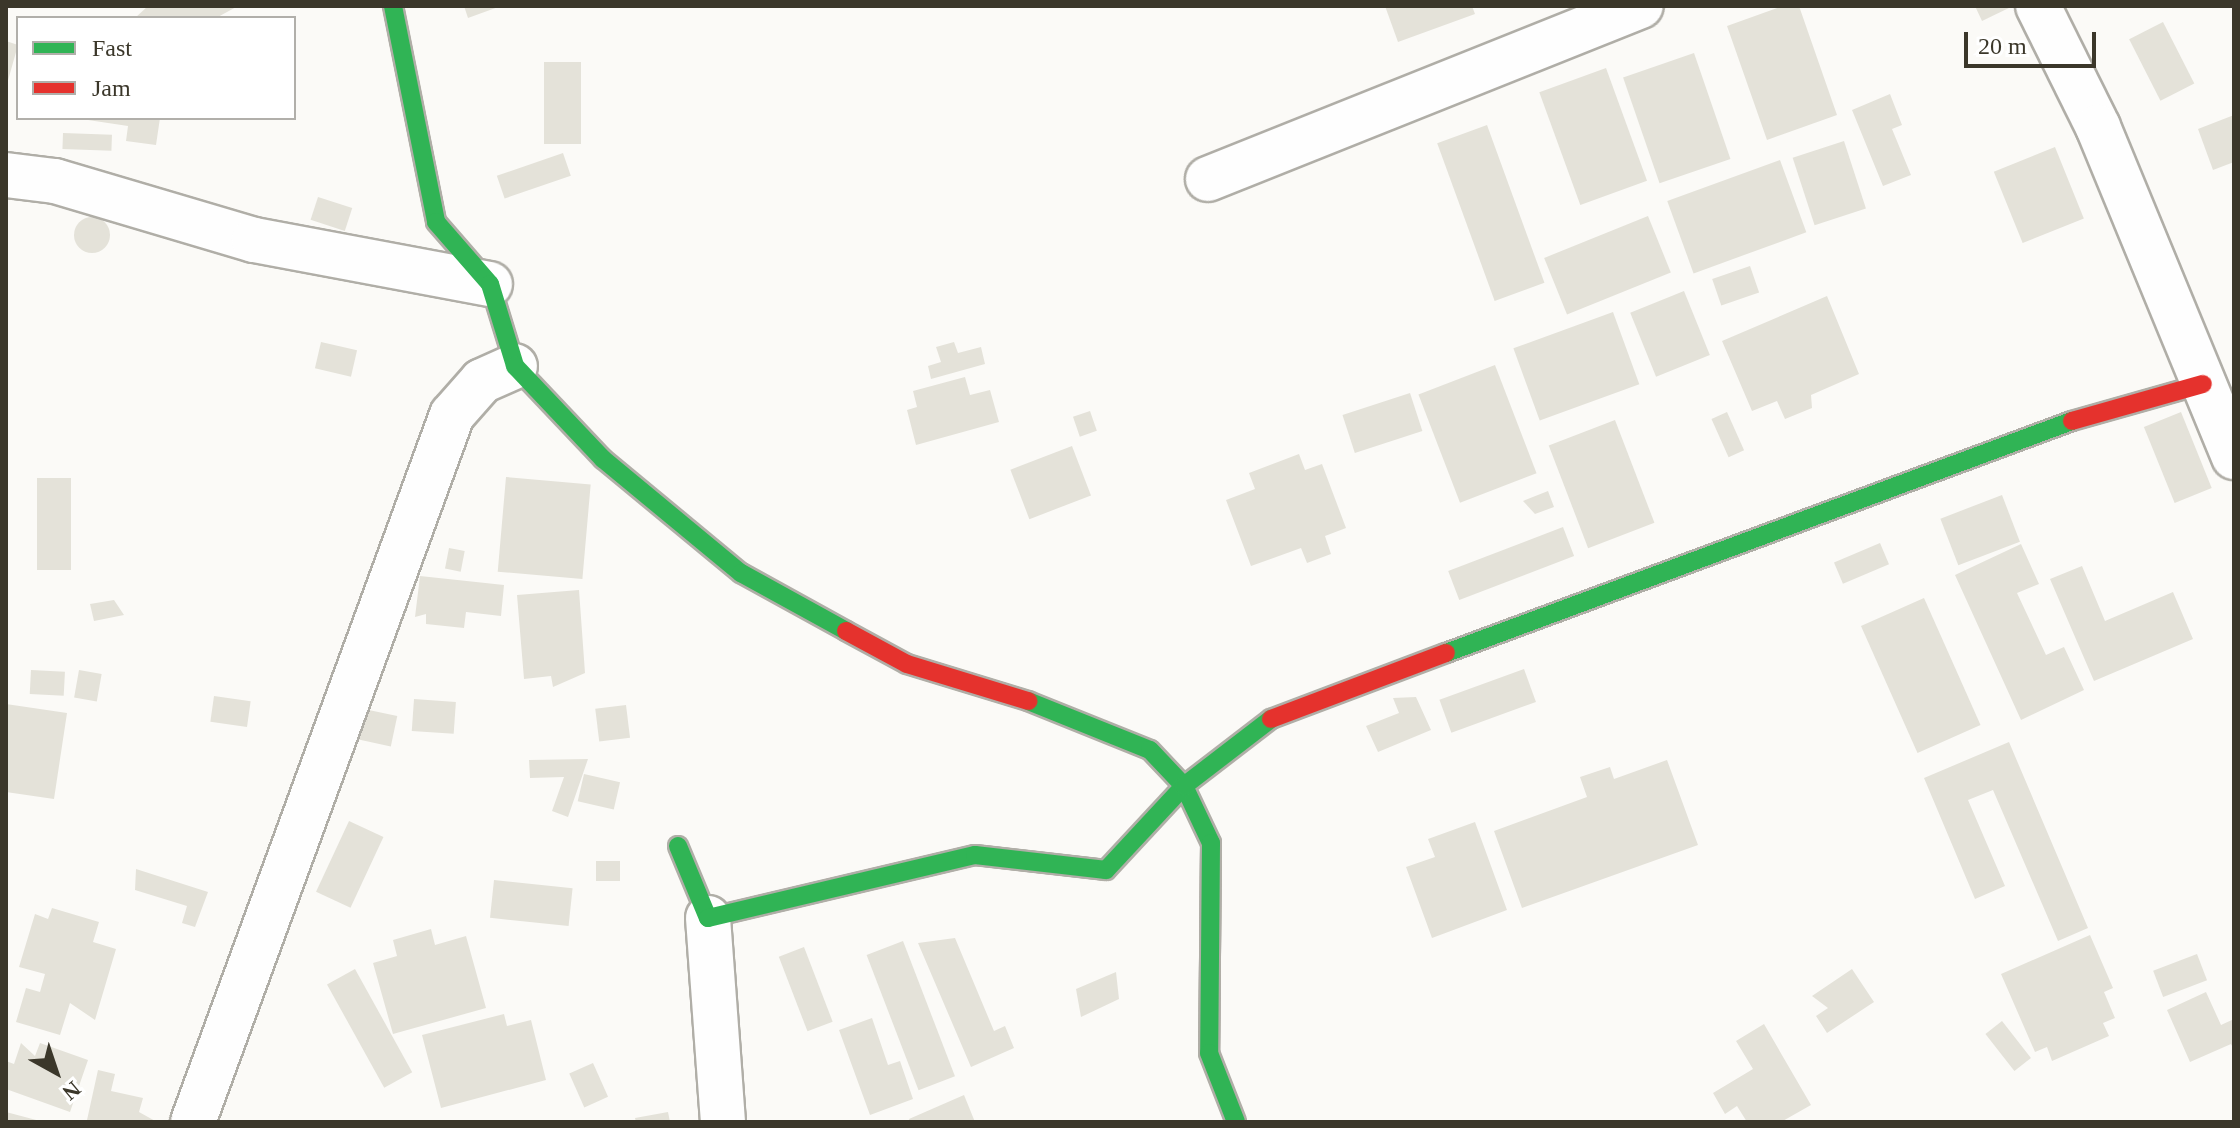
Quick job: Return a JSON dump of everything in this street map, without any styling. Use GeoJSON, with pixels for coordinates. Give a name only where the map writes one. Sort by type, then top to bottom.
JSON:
{"type":"FeatureCollection","features":[{"type":"Feature","properties":{"kind":"street"},"geometry":{"type":"LineString","coordinates":[[393,6],[436,222],[490,284],[515,366],[603,459],[741,573],[907,664],[1086,719],[1150,750],[1184,786],[1211,843],[1209,1053],[1236,1122]]}},
{"type":"Feature","properties":{"kind":"street"},"geometry":{"type":"LineString","coordinates":[[1208,179],[1641,6]]}},
{"type":"Feature","properties":{"kind":"street"},"geometry":{"type":"LineString","coordinates":[[2038,6],[2098,127],[2234,457]]}},
{"type":"Feature","properties":{"kind":"street"},"geometry":{"type":"LineString","coordinates":[[6,175],[55,181],[254,240],[490,284]]}},
{"type":"Feature","properties":{"kind":"street"},"geometry":{"type":"LineString","coordinates":[[193,1122],[452,415],[482,381],[515,366]]}},
{"type":"Feature","properties":{"kind":"street"},"geometry":{"type":"LineString","coordinates":[[708,918],[975,855],[1106,870],[1184,786],[1283,710],[1704,562],[2054,426],[2203,384]]}},
{"type":"Feature","properties":{"kind":"street"},"geometry":{"type":"LineString","coordinates":[[678,846],[708,918],[723,1122]]}},
{"type":"Feature","properties":{"kind":"building"},"geometry":{"type":"Polygon","coordinates":[[[148,6],[238,6],[220,16],[137,16],[148,6]]]}},
{"type":"Feature","properties":{"kind":"building"},"geometry":{"type":"Polygon","coordinates":[[[464,6],[501,6],[468,18],[464,6]]]}},
{"type":"Feature","properties":{"kind":"building"},"geometry":{"type":"Polygon","coordinates":[[[1385,6],[1472,6],[1475,14],[1398,42],[1385,6]]]}},
{"type":"Feature","properties":{"kind":"building"},"geometry":{"type":"Polygon","coordinates":[[[1783,6],[1799,6],[1837,115],[1767,140],[1727,26],[1783,6]]]}},
{"type":"Feature","properties":{"kind":"building"},"geometry":{"type":"Polygon","coordinates":[[[1975,6],[2013,6],[1982,21],[1975,6]]]}},
{"type":"Feature","properties":{"kind":"building"},"geometry":{"type":"Polygon","coordinates":[[[2163,22],[2194,83],[2160,101],[2129,39],[2163,22]]]}},
{"type":"Feature","properties":{"kind":"building"},"geometry":{"type":"Polygon","coordinates":[[[6,41],[16,44],[16,52],[6,83],[6,41]]]}},
{"type":"Feature","properties":{"kind":"building"},"geometry":{"type":"Polygon","coordinates":[[[1694,53],[1730,159],[1660,183],[1623,77],[1694,53]]]}},
{"type":"Feature","properties":{"kind":"building"},"geometry":{"type":"Polygon","coordinates":[[[544,62],[581,62],[581,144],[544,144],[544,62]]]}},
{"type":"Feature","properties":{"kind":"building"},"geometry":{"type":"Polygon","coordinates":[[[1606,68],[1647,181],[1580,205],[1539,92],[1606,68]]]}},
{"type":"Feature","properties":{"kind":"building"},"geometry":{"type":"Polygon","coordinates":[[[1890,94],[1902,125],[1892,129],[1911,175],[1883,186],[1852,110],[1890,94]]]}},
{"type":"Feature","properties":{"kind":"building"},"geometry":{"type":"Polygon","coordinates":[[[2234,115],[2234,162],[2213,170],[2198,129],[2234,115]]]}},
{"type":"Feature","properties":{"kind":"building"},"geometry":{"type":"Polygon","coordinates":[[[88,120],[160,120],[156,145],[126,141],[128,126],[88,120]]]}},
{"type":"Feature","properties":{"kind":"building"},"geometry":{"type":"Polygon","coordinates":[[[1487,125],[1544,283],[1495,301],[1437,143],[1487,125]]]}},
{"type":"Feature","properties":{"kind":"building"},"geometry":{"type":"Polygon","coordinates":[[[63,133],[112,135],[111,151],[62,149],[63,133]]]}},
{"type":"Feature","properties":{"kind":"building"},"geometry":{"type":"Polygon","coordinates":[[[1844,141],[1866,209],[1815,225],[1793,158],[1844,141]]]}},
{"type":"Feature","properties":{"kind":"building"},"geometry":{"type":"Polygon","coordinates":[[[2055,147],[2084,218],[2023,243],[1994,172],[2055,147]]]}},
{"type":"Feature","properties":{"kind":"building"},"geometry":{"type":"Polygon","coordinates":[[[563,153],[571,176],[505,198],[497,176],[563,153]]]}},
{"type":"Feature","properties":{"kind":"building"},"geometry":{"type":"Polygon","coordinates":[[[1780,160],[1806,232],[1694,273],[1667,201],[1780,160]]]}},
{"type":"Feature","properties":{"kind":"building"},"geometry":{"type":"Polygon","coordinates":[[[318,197],[352,208],[345,231],[311,220],[318,197]]]}},
{"type":"Feature","properties":{"kind":"building"},"geometry":{"type":"Polygon","coordinates":[[[1648,216],[1671,273],[1567,315],[1544,258],[1648,216]]]}},
{"type":"Feature","properties":{"kind":"building"},"geometry":{"type":"Polygon","coordinates":[[[92,217],[105,222],[110,235],[105,248],[92,253],[79,248],[74,235],[79,222],[92,217]]]}},
{"type":"Feature","properties":{"kind":"building"},"geometry":{"type":"Polygon","coordinates":[[[1750,266],[1759,292],[1721,305],[1712,279],[1750,266]]]}},
{"type":"Feature","properties":{"kind":"building"},"geometry":{"type":"Polygon","coordinates":[[[1684,291],[1710,355],[1656,377],[1630,313],[1684,291]]]}},
{"type":"Feature","properties":{"kind":"building"},"geometry":{"type":"Polygon","coordinates":[[[1827,296],[1859,374],[1811,395],[1812,408],[1785,419],[1777,401],[1752,411],[1722,341],[1827,296]]]}},
{"type":"Feature","properties":{"kind":"building"},"geometry":{"type":"Polygon","coordinates":[[[1613,312],[1639,384],[1540,421],[1513,348],[1613,312]]]}},
{"type":"Feature","properties":{"kind":"building"},"geometry":{"type":"Polygon","coordinates":[[[321,342],[357,350],[351,377],[315,368],[321,342]]]}},
{"type":"Feature","properties":{"kind":"building"},"geometry":{"type":"Polygon","coordinates":[[[954,342],[958,353],[981,347],[985,364],[931,379],[928,366],[941,362],[936,347],[954,342]]]}},
{"type":"Feature","properties":{"kind":"building"},"geometry":{"type":"Polygon","coordinates":[[[1495,365],[1537,473],[1460,503],[1418,394],[1495,365]]]}},
{"type":"Feature","properties":{"kind":"building"},"geometry":{"type":"Polygon","coordinates":[[[965,377],[970,395],[990,390],[999,422],[916,445],[907,410],[917,407],[913,391],[965,377]]]}},
{"type":"Feature","properties":{"kind":"building"},"geometry":{"type":"Polygon","coordinates":[[[1410,393],[1422,431],[1355,453],[1342,415],[1410,393]]]}},
{"type":"Feature","properties":{"kind":"building"},"geometry":{"type":"Polygon","coordinates":[[[1090,411],[1097,431],[1080,437],[1073,417],[1090,411]]]}},
{"type":"Feature","properties":{"kind":"building"},"geometry":{"type":"Polygon","coordinates":[[[1727,412],[1744,450],[1729,457],[1711,419],[1727,412]]]}},
{"type":"Feature","properties":{"kind":"building"},"geometry":{"type":"Polygon","coordinates":[[[2181,412],[2212,488],[2175,503],[2144,427],[2181,412]]]}},
{"type":"Feature","properties":{"kind":"building"},"geometry":{"type":"Polygon","coordinates":[[[1615,420],[1654,523],[1588,548],[1549,445],[1615,420]]]}},
{"type":"Feature","properties":{"kind":"building"},"geometry":{"type":"Polygon","coordinates":[[[1072,446],[1091,495],[1029,519],[1010,470],[1072,446]]]}},
{"type":"Feature","properties":{"kind":"building"},"geometry":{"type":"Polygon","coordinates":[[[1299,454],[1305,470],[1322,464],[1346,528],[1325,536],[1331,554],[1307,563],[1301,548],[1251,566],[1226,500],[1255,489],[1249,473],[1299,454]]]}},
{"type":"Feature","properties":{"kind":"building"},"geometry":{"type":"Polygon","coordinates":[[[506,477],[591,484],[582,579],[498,572],[506,477]]]}},
{"type":"Feature","properties":{"kind":"building"},"geometry":{"type":"Polygon","coordinates":[[[37,478],[71,478],[71,570],[37,570],[37,478]]]}},
{"type":"Feature","properties":{"kind":"building"},"geometry":{"type":"Polygon","coordinates":[[[1548,491],[1554,507],[1535,514],[1523,501],[1548,491]]]}},
{"type":"Feature","properties":{"kind":"building"},"geometry":{"type":"Polygon","coordinates":[[[2002,495],[2020,542],[1958,565],[1940,519],[2002,495]]]}},
{"type":"Feature","properties":{"kind":"building"},"geometry":{"type":"Polygon","coordinates":[[[1563,527],[1574,556],[1459,600],[1448,571],[1563,527]]]}},
{"type":"Feature","properties":{"kind":"building"},"geometry":{"type":"Polygon","coordinates":[[[1880,543],[1889,564],[1843,584],[1834,563],[1880,543]]]}},
{"type":"Feature","properties":{"kind":"building"},"geometry":{"type":"Polygon","coordinates":[[[2021,544],[2039,584],[2017,593],[2046,655],[2064,647],[2084,690],[2021,720],[1955,575],[2021,544]]]}},
{"type":"Feature","properties":{"kind":"building"},"geometry":{"type":"Polygon","coordinates":[[[449,548],[465,551],[461,572],[445,569],[449,548]]]}},
{"type":"Feature","properties":{"kind":"building"},"geometry":{"type":"Polygon","coordinates":[[[2082,566],[2105,621],[2173,592],[2193,639],[2094,681],[2050,579],[2082,566]]]}},
{"type":"Feature","properties":{"kind":"building"},"geometry":{"type":"Polygon","coordinates":[[[420,576],[504,585],[501,616],[466,612],[464,628],[426,624],[426,614],[415,617],[420,576]]]}},
{"type":"Feature","properties":{"kind":"building"},"geometry":{"type":"Polygon","coordinates":[[[579,590],[585,673],[553,687],[551,676],[524,679],[517,595],[579,590]]]}},
{"type":"Feature","properties":{"kind":"building"},"geometry":{"type":"Polygon","coordinates":[[[1924,598],[1981,725],[1918,753],[1861,626],[1924,598]]]}},
{"type":"Feature","properties":{"kind":"building"},"geometry":{"type":"Polygon","coordinates":[[[114,600],[124,615],[94,621],[90,604],[114,600]]]}},
{"type":"Feature","properties":{"kind":"building"},"geometry":{"type":"Polygon","coordinates":[[[1524,669],[1536,702],[1451,733],[1439,700],[1524,669]]]}},
{"type":"Feature","properties":{"kind":"building"},"geometry":{"type":"Polygon","coordinates":[[[31,670],[65,672],[64,696],[30,694],[31,670]]]}},
{"type":"Feature","properties":{"kind":"building"},"geometry":{"type":"Polygon","coordinates":[[[79,670],[102,674],[97,702],[74,698],[79,670]]]}},
{"type":"Feature","properties":{"kind":"building"},"geometry":{"type":"Polygon","coordinates":[[[214,696],[251,701],[247,727],[210,722],[214,696]]]}},
{"type":"Feature","properties":{"kind":"building"},"geometry":{"type":"Polygon","coordinates":[[[1416,697],[1431,730],[1378,752],[1366,726],[1399,713],[1393,698],[1416,697]]]}},
{"type":"Feature","properties":{"kind":"building"},"geometry":{"type":"Polygon","coordinates":[[[414,699],[456,702],[454,734],[412,731],[414,699]]]}},
{"type":"Feature","properties":{"kind":"building"},"geometry":{"type":"Polygon","coordinates":[[[6,704],[67,713],[54,799],[6,792],[6,704]]]}},
{"type":"Feature","properties":{"kind":"building"},"geometry":{"type":"Polygon","coordinates":[[[626,705],[630,738],[599,742],[595,709],[626,705]]]}},
{"type":"Feature","properties":{"kind":"building"},"geometry":{"type":"Polygon","coordinates":[[[364,709],[397,716],[391,746],[358,739],[364,709]]]}},
{"type":"Feature","properties":{"kind":"building"},"geometry":{"type":"Polygon","coordinates":[[[2009,742],[2088,928],[2058,941],[1993,790],[1968,800],[2005,886],[1975,899],[1924,778],[2009,742]]]}},
{"type":"Feature","properties":{"kind":"building"},"geometry":{"type":"Polygon","coordinates":[[[588,759],[568,817],[552,811],[564,777],[530,778],[529,760],[588,759]]]}},
{"type":"Feature","properties":{"kind":"building"},"geometry":{"type":"Polygon","coordinates":[[[1667,760],[1698,845],[1522,908],[1494,831],[1587,797],[1580,777],[1610,767],[1614,779],[1667,760]]]}},
{"type":"Feature","properties":{"kind":"building"},"geometry":{"type":"Polygon","coordinates":[[[584,774],[620,782],[614,810],[578,801],[584,774]]]}},
{"type":"Feature","properties":{"kind":"building"},"geometry":{"type":"Polygon","coordinates":[[[349,821],[383,837],[350,908],[316,892],[349,821]]]}},
{"type":"Feature","properties":{"kind":"building"},"geometry":{"type":"Polygon","coordinates":[[[1475,822],[1507,910],[1432,938],[1406,867],[1435,857],[1428,839],[1475,822]]]}},
{"type":"Feature","properties":{"kind":"building"},"geometry":{"type":"Polygon","coordinates":[[[596,861],[620,861],[620,881],[596,881],[596,861]]]}},
{"type":"Feature","properties":{"kind":"building"},"geometry":{"type":"Polygon","coordinates":[[[136,869],[208,892],[195,927],[182,923],[187,906],[135,890],[136,869]]]}},
{"type":"Feature","properties":{"kind":"building"},"geometry":{"type":"Polygon","coordinates":[[[494,880],[573,888],[569,926],[490,918],[494,880]]]}},
{"type":"Feature","properties":{"kind":"building"},"geometry":{"type":"Polygon","coordinates":[[[52,908],[99,922],[93,942],[116,949],[95,1020],[70,1003],[60,1035],[16,1022],[26,988],[40,992],[45,974],[19,967],[35,914],[48,919],[52,908]]]}},
{"type":"Feature","properties":{"kind":"building"},"geometry":{"type":"Polygon","coordinates":[[[431,929],[435,945],[466,936],[486,1008],[393,1034],[373,963],[397,956],[393,940],[431,929]]]}},
{"type":"Feature","properties":{"kind":"building"},"geometry":{"type":"Polygon","coordinates":[[[2090,935],[2113,988],[2104,992],[2115,1018],[2103,1023],[2109,1036],[2052,1061],[2047,1047],[2035,1052],[2001,974],[2090,935]]]}},
{"type":"Feature","properties":{"kind":"building"},"geometry":{"type":"Polygon","coordinates":[[[955,938],[994,1031],[1005,1026],[1014,1048],[971,1067],[918,943],[955,938]]]}},
{"type":"Feature","properties":{"kind":"building"},"geometry":{"type":"Polygon","coordinates":[[[903,941],[955,1076],[919,1090],[867,955],[903,941]]]}},
{"type":"Feature","properties":{"kind":"building"},"geometry":{"type":"Polygon","coordinates":[[[804,947],[833,1022],[807,1031],[779,957],[804,947]]]}},
{"type":"Feature","properties":{"kind":"building"},"geometry":{"type":"Polygon","coordinates":[[[2197,954],[2207,980],[2163,997],[2153,971],[2197,954]]]}},
{"type":"Feature","properties":{"kind":"building"},"geometry":{"type":"Polygon","coordinates":[[[355,969],[412,1072],[384,1088],[327,985],[355,969]]]}},
{"type":"Feature","properties":{"kind":"building"},"geometry":{"type":"Polygon","coordinates":[[[1852,969],[1874,1002],[1827,1033],[1816,1016],[1828,1008],[1812,996],[1852,969]]]}},
{"type":"Feature","properties":{"kind":"building"},"geometry":{"type":"Polygon","coordinates":[[[1116,972],[1119,999],[1081,1017],[1076,989],[1116,972]]]}},
{"type":"Feature","properties":{"kind":"building"},"geometry":{"type":"Polygon","coordinates":[[[2206,992],[2221,1025],[2234,1019],[2234,1050],[2231,1044],[2190,1062],[2167,1010],[2206,992]]]}},
{"type":"Feature","properties":{"kind":"building"},"geometry":{"type":"Polygon","coordinates":[[[504,1014],[507,1026],[531,1020],[546,1080],[441,1108],[422,1035],[504,1014]]]}},
{"type":"Feature","properties":{"kind":"building"},"geometry":{"type":"Polygon","coordinates":[[[872,1018],[888,1065],[900,1061],[913,1099],[870,1115],[839,1030],[872,1018]]]}},
{"type":"Feature","properties":{"kind":"building"},"geometry":{"type":"Polygon","coordinates":[[[2002,1021],[2031,1058],[2014,1071],[1985,1034],[2002,1021]]]}},
{"type":"Feature","properties":{"kind":"building"},"geometry":{"type":"Polygon","coordinates":[[[1764,1024],[1811,1105],[1781,1122],[1747,1122],[1737,1106],[1725,1114],[1713,1093],[1753,1069],[1736,1041],[1764,1024]]]}},
{"type":"Feature","properties":{"kind":"building"},"geometry":{"type":"Polygon","coordinates":[[[21,1043],[35,1056],[40,1043],[88,1060],[70,1112],[6,1089],[6,1061],[14,1064],[21,1043]]]}},
{"type":"Feature","properties":{"kind":"building"},"geometry":{"type":"Polygon","coordinates":[[[593,1063],[608,1097],[584,1107],[569,1074],[593,1063]]]}},
{"type":"Feature","properties":{"kind":"building"},"geometry":{"type":"Polygon","coordinates":[[[98,1070],[115,1074],[111,1091],[143,1098],[139,1112],[157,1122],[87,1120],[98,1070]]]}},
{"type":"Feature","properties":{"kind":"building"},"geometry":{"type":"Polygon","coordinates":[[[964,1095],[975,1122],[910,1122],[909,1119],[964,1095]]]}},
{"type":"Feature","properties":{"kind":"building"},"geometry":{"type":"Polygon","coordinates":[[[6,1112],[40,1121],[40,1122],[6,1122],[6,1112]]]}},
{"type":"Feature","properties":{"kind":"building"},"geometry":{"type":"Polygon","coordinates":[[[668,1112],[670,1122],[636,1122],[635,1118],[668,1112]]]}},
{"type":"Feature","properties":{"kind":"traffic: fast"},"geometry":{"type":"LineString","coordinates":[[393,6],[436,222],[490,284],[515,366],[603,459],[741,573],[846,631]]}},
{"type":"Feature","properties":{"kind":"traffic: fast"},"geometry":{"type":"LineString","coordinates":[[1446,653],[2072,421]]}},
{"type":"Feature","properties":{"kind":"traffic: fast"},"geometry":{"type":"LineString","coordinates":[[1028,701],[1150,750],[1184,786],[1211,843],[1209,1053],[1236,1122]]}},
{"type":"Feature","properties":{"kind":"traffic: fast"},"geometry":{"type":"LineString","coordinates":[[678,846],[708,918],[975,855],[1106,870],[1184,786],[1271,719]]}},
{"type":"Feature","properties":{"kind":"traffic: jam"},"geometry":{"type":"LineString","coordinates":[[2072,421],[2203,384]]}},
{"type":"Feature","properties":{"kind":"traffic: jam"},"geometry":{"type":"LineString","coordinates":[[846,631],[907,664],[1028,701]]}},
{"type":"Feature","properties":{"kind":"traffic: jam"},"geometry":{"type":"LineString","coordinates":[[1271,719],[1446,653]]}}]}
